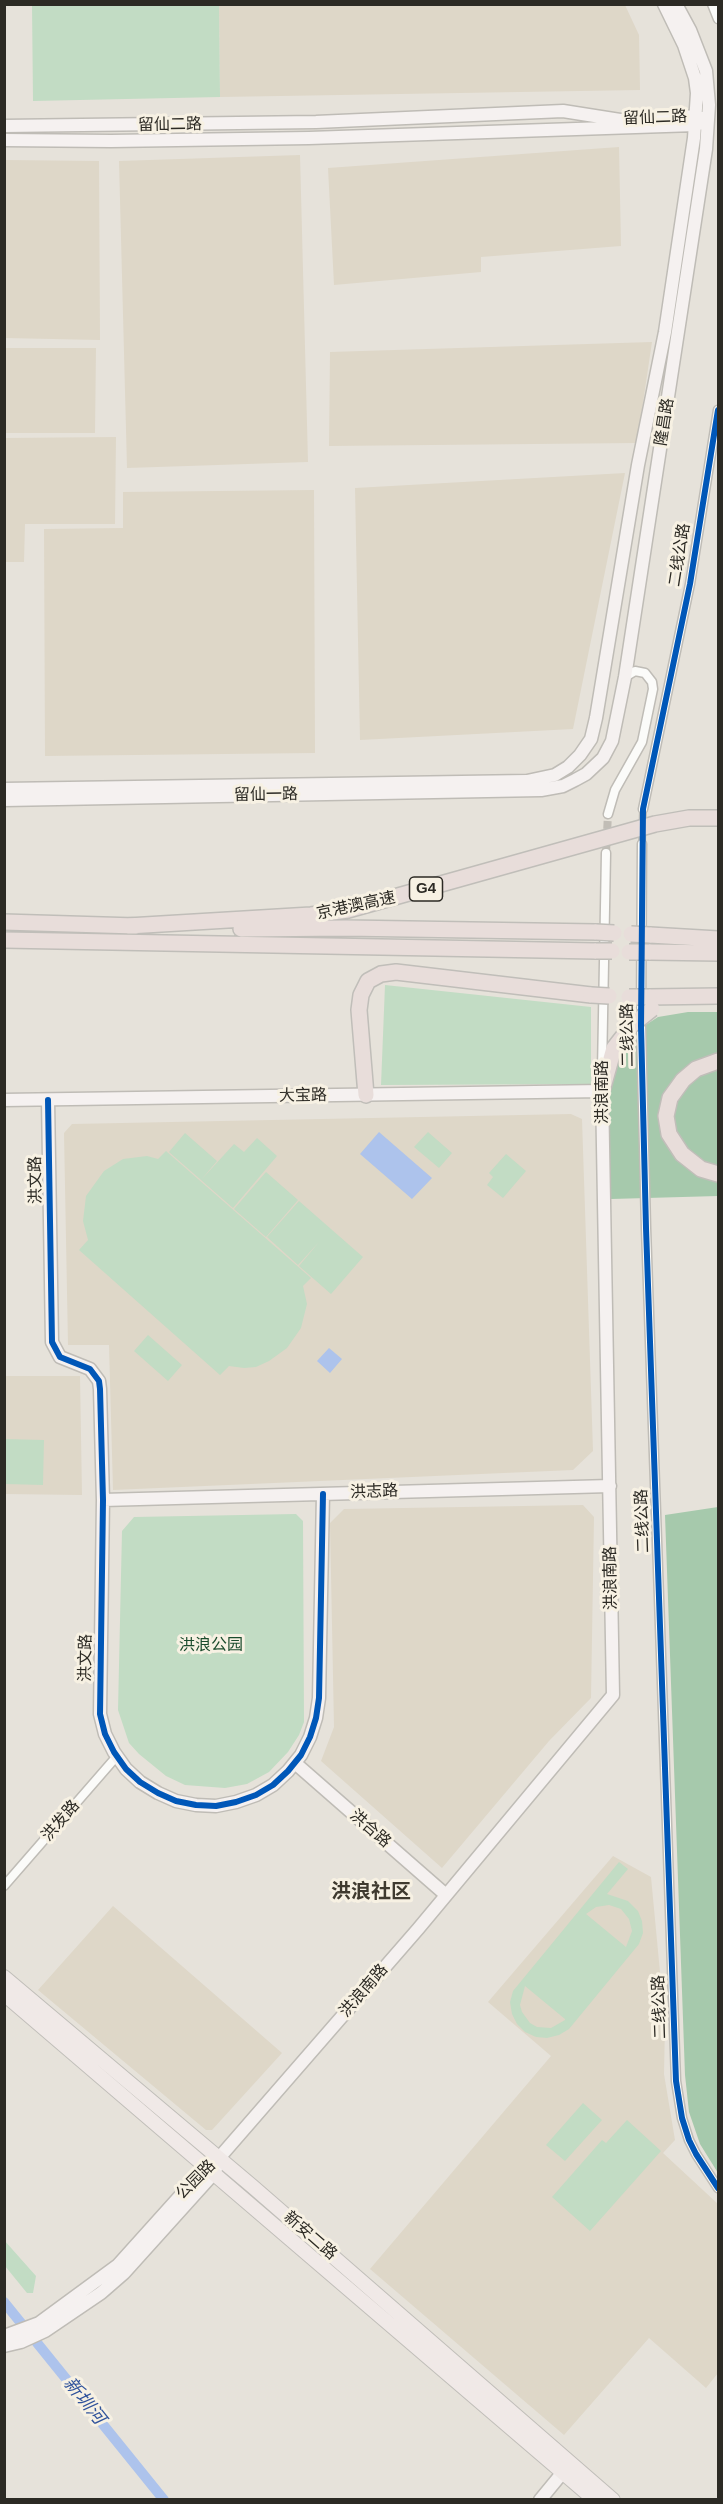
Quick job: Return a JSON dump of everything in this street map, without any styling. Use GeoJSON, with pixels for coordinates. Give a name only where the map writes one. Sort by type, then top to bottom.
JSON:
{"type":"FeatureCollection","features":[{"type":"Feature","properties":{"kind":"highway","name":"京港澳高速"},"geometry":{"type":"LineString","coordinates":[[128,926],[311,915],[348,910],[655,824],[689,818],[718,818]]}},
{"type":"Feature","properties":{"kind":"highway","name":"京港澳高速"},"geometry":{"type":"LineString","coordinates":[[4,922],[193,929],[346,928],[597,932],[718,939]]}},
{"type":"Feature","properties":{"kind":"highway","name":"京港澳高速"},"geometry":{"type":"LineString","coordinates":[[4,940],[718,953]]}},
{"type":"Feature","properties":{"kind":"highway"},"geometry":{"type":"LineString","coordinates":[[366,1095],[359,1010],[361,995],[368,981],[381,974],[396,972],[591,995],[630,997],[650,1003],[718,1002]]}},
{"type":"Feature","properties":{"kind":"highway"},"geometry":{"type":"LineString","coordinates":[[602,1091],[615,1048],[650,1003],[718,996]]}},
{"type":"Feature","properties":{"kind":"highway"},"geometry":{"type":"LineString","coordinates":[[718,1061],[696,1069],[683,1080],[670,1098],[666,1116],[669,1134],[682,1154],[696,1167],[718,1174]]}},
{"type":"Feature","properties":{"kind":"main road","name":"新安二路"},"geometry":{"type":"LineString","coordinates":[[4,1977],[219,2158],[567,2467],[595,2499]]}},
{"type":"Feature","properties":{"kind":"main road","name":"新安二路"},"geometry":{"type":"LineString","coordinates":[[4,1994],[567,2467],[613,2499]]}},
{"type":"Feature","properties":{"kind":"street","name":"隆昌路"},"geometry":{"type":"LineString","coordinates":[[527,786],[568,767],[587,747],[594,729],[638,465],[664,332],[692,153],[697,93],[691,64],[674,20],[664,4]]}},
{"type":"Feature","properties":{"kind":"street","name":"隆昌路"},"geometry":{"type":"LineString","coordinates":[[527,786],[563,786],[586,774],[603,758],[612,741],[702,179],[708,120],[706,71],[690,30],[676,4]]}},
{"type":"Feature","properties":{"kind":"street"},"geometry":{"type":"LineString","coordinates":[[712,4],[718,19]]}},
{"type":"Feature","properties":{"kind":"street","name":"留仙二路"},"geometry":{"type":"LineString","coordinates":[[4,126],[316,122],[570,112],[620,120],[708,120]]}},
{"type":"Feature","properties":{"kind":"street"},"geometry":{"type":"LineString","coordinates":[[568,130],[570,112]]}},
{"type":"Feature","properties":{"kind":"street","name":"留仙二路"},"geometry":{"type":"LineString","coordinates":[[4,140],[309,138],[663,127],[695,121]]}},
{"type":"Feature","properties":{"kind":"street"},"geometry":{"type":"LineString","coordinates":[[663,127],[681,135],[692,153]]}},
{"type":"Feature","properties":{"kind":"street","name":"二线公路"},"geometry":{"type":"LineString","coordinates":[[643,809],[690,584],[718,410]]}},
{"type":"Feature","properties":{"kind":"street"},"geometry":{"type":"LineString","coordinates":[[608,814],[615,790],[642,742],[653,689],[650,677],[645,673],[634,671],[624,677]]}},
{"type":"Feature","properties":{"kind":"street","name":"留仙一路"},"geometry":{"type":"LineString","coordinates":[[4,789],[527,786]]}},
{"type":"Feature","properties":{"kind":"street","name":"留仙一路"},"geometry":{"type":"LineString","coordinates":[[4,800],[527,786]]}},
{"type":"Feature","properties":{"kind":"street","name":"二线公路"},"geometry":{"type":"LineString","coordinates":[[642,844],[641,1026],[646,1228],[676,2071],[682,2118],[689,2140],[718,2188]]}},
{"type":"Feature","properties":{"kind":"street","name":"洪浪南路"},"geometry":{"type":"LineString","coordinates":[[219,2158],[446,1895],[613,1695],[602,1091],[606,853]]}},
{"type":"Feature","properties":{"kind":"street","name":"大宝路"},"geometry":{"type":"LineString","coordinates":[[4,1101],[602,1091]]}},
{"type":"Feature","properties":{"kind":"street","name":"洪文路"},"geometry":{"type":"LineString","coordinates":[[48,1100],[52,1342],[60,1357],[90,1369],[99,1381],[103,1500],[100,1714],[105,1734],[117,1756],[140,1782],[158,1793],[176,1801],[196,1805],[216,1806],[237,1802],[273,1785],[295,1763],[310,1737],[318,1706],[323,1494]]}},
{"type":"Feature","properties":{"kind":"street","name":"洪志路"},"geometry":{"type":"LineString","coordinates":[[103,1500],[610,1486]]}},
{"type":"Feature","properties":{"kind":"street","name":"洪发路"},"geometry":{"type":"LineString","coordinates":[[4,1886],[117,1756]]}},
{"type":"Feature","properties":{"kind":"street","name":"洪合路"},"geometry":{"type":"LineString","coordinates":[[295,1763],[446,1895]]}},
{"type":"Feature","properties":{"kind":"street","name":"公园路"},"geometry":{"type":"LineString","coordinates":[[4,2346],[13,2337],[42,2327],[118,2265],[219,2158]]}},
{"type":"Feature","properties":{"kind":"street"},"geometry":{"type":"LineString","coordinates":[[540,2499],[567,2467]]}},
{"type":"Feature","properties":{"kind":"shaded area"},"geometry":{"type":"Polygon","coordinates":[[[219,5],[625,5],[639,35],[640,90],[220,97],[219,5]]]}},
{"type":"Feature","properties":{"kind":"shaded area"},"geometry":{"type":"Polygon","coordinates":[[[619,147],[621,246],[481,257],[481,272],[334,285],[328,168],[619,147]]]}},
{"type":"Feature","properties":{"kind":"shaded area"},"geometry":{"type":"Polygon","coordinates":[[[300,155],[308,462],[127,468],[119,161],[300,155]]]}},
{"type":"Feature","properties":{"kind":"shaded area"},"geometry":{"type":"Polygon","coordinates":[[[5,160],[99,161],[100,340],[5,338],[5,160]]]}},
{"type":"Feature","properties":{"kind":"shaded area"},"geometry":{"type":"Polygon","coordinates":[[[652,342],[637,443],[329,446],[330,352],[652,342]]]}},
{"type":"Feature","properties":{"kind":"shaded area"},"geometry":{"type":"Polygon","coordinates":[[[5,348],[96,348],[95,433],[5,433],[5,348]]]}},
{"type":"Feature","properties":{"kind":"shaded area"},"geometry":{"type":"Polygon","coordinates":[[[116,437],[115,524],[25,524],[24,562],[5,562],[5,438],[116,437]]]}},
{"type":"Feature","properties":{"kind":"shaded area"},"geometry":{"type":"Polygon","coordinates":[[[625,473],[573,729],[360,740],[355,488],[625,473]]]}},
{"type":"Feature","properties":{"kind":"shaded area"},"geometry":{"type":"Polygon","coordinates":[[[314,490],[315,753],[45,756],[44,529],[123,528],[123,492],[314,490]]]}},
{"type":"Feature","properties":{"kind":"shaded area"},"geometry":{"type":"Polygon","coordinates":[[[571,1114],[582,1119],[593,1451],[573,1470],[113,1490],[109,1345],[68,1345],[64,1133],[72,1124],[571,1114]]]}},
{"type":"Feature","properties":{"kind":"shaded area"},"geometry":{"type":"Polygon","coordinates":[[[5,1376],[80,1376],[82,1495],[5,1494],[5,1376]]]}},
{"type":"Feature","properties":{"kind":"shaded area"},"geometry":{"type":"Polygon","coordinates":[[[583,1505],[594,1517],[591,1698],[549,1741],[442,1868],[321,1761],[334,1727],[330,1523],[344,1509],[583,1505]]]}},
{"type":"Feature","properties":{"kind":"shaded area"},"geometry":{"type":"Polygon","coordinates":[[[613,1856],[651,1877],[665,2025],[664,2074],[675,2140],[663,2153],[718,2204],[718,2373],[706,2388],[649,2338],[564,2435],[370,2269],[551,2056],[488,2002],[613,1856]]]}},
{"type":"Feature","properties":{"kind":"shaded area"},"geometry":{"type":"Polygon","coordinates":[[[113,1906],[282,2053],[212,2130],[206,2130],[38,1990],[113,1906]]]}},
{"type":"Feature","properties":{"kind":"green space"},"geometry":{"type":"Polygon","coordinates":[[[32,5],[219,5],[220,97],[33,101],[32,5]]]}},
{"type":"Feature","properties":{"kind":"green space"},"geometry":{"type":"Polygon","coordinates":[[[385,985],[591,1007],[591,1084],[381,1085],[385,985]]]}},
{"type":"Feature","properties":{"kind":"green space"},"geometry":{"type":"Polygon","coordinates":[[[688,1012],[718,1012],[718,1196],[611,1199],[606,1090],[620,1048],[635,1032],[658,1017],[688,1012]]]}},
{"type":"Feature","properties":{"kind":"green space"},"geometry":{"type":"Polygon","coordinates":[[[428,1132],[452,1153],[439,1168],[414,1147],[428,1132]]]}},
{"type":"Feature","properties":{"kind":"green space"},"geometry":{"type":"Polygon","coordinates":[[[185,1133],[217,1161],[201,1180],[169,1152],[185,1133]]]}},
{"type":"Feature","properties":{"kind":"green space"},"geometry":{"type":"Polygon","coordinates":[[[257,1138],[277,1156],[233,1208],[201,1180],[234,1144],[244,1152],[257,1138]]]}},
{"type":"Feature","properties":{"kind":"green space"},"geometry":{"type":"Polygon","coordinates":[[[166,1151],[311,1278],[303,1286],[307,1304],[301,1328],[287,1348],[256,1367],[229,1366],[220,1375],[79,1250],[88,1240],[83,1221],[86,1196],[104,1171],[123,1159],[147,1156],[158,1159],[166,1151]]]}},
{"type":"Feature","properties":{"kind":"green space"},"geometry":{"type":"Polygon","coordinates":[[[506,1154],[526,1171],[503,1198],[487,1185],[493,1177],[489,1173],[506,1154]]]}},
{"type":"Feature","properties":{"kind":"green space"},"geometry":{"type":"Polygon","coordinates":[[[266,1172],[298,1200],[266,1237],[234,1209],[266,1172]]]}},
{"type":"Feature","properties":{"kind":"green space"},"geometry":{"type":"Polygon","coordinates":[[[299,1201],[363,1257],[331,1294],[299,1266],[319,1242],[298,1265],[267,1237],[299,1201]]]}},
{"type":"Feature","properties":{"kind":"green space"},"geometry":{"type":"Polygon","coordinates":[[[148,1335],[182,1365],[168,1381],[134,1351],[148,1335]]]}},
{"type":"Feature","properties":{"kind":"green space"},"geometry":{"type":"Polygon","coordinates":[[[5,1439],[44,1440],[43,1485],[5,1484],[5,1439]]]}},
{"type":"Feature","properties":{"kind":"green space"},"geometry":{"type":"Polygon","coordinates":[[[718,1507],[718,2173],[700,2144],[689,2112],[685,2075],[665,1515],[718,1507]]]}},
{"type":"Feature","properties":{"kind":"green space","name":"洪浪公园"},"geometry":{"type":"Polygon","coordinates":[[[296,1514],[303,1521],[304,1722],[299,1735],[288,1752],[269,1772],[247,1784],[225,1788],[185,1785],[166,1776],[129,1743],[118,1710],[122,1531],[134,1517],[296,1514]]]}},
{"type":"Feature","properties":{"kind":"green space"},"geometry":{"type":"Polygon","coordinates":[[[619,1862],[628,1869],[607,1894],[628,1901],[638,1911],[643,1933],[639,1944],[569,2029],[547,2038],[536,2037],[525,2032],[517,2024],[512,2014],[510,2002],[513,1991],[619,1862]],[[609,1905],[596,1907],[586,1914],[626,1947],[632,1931],[629,1919],[621,1909],[609,1905]],[[525,1986],[520,2005],[530,2023],[537,2027],[551,2028],[565,2020],[565,2019],[525,1986]]]}},
{"type":"Feature","properties":{"kind":"green space"},"geometry":{"type":"Polygon","coordinates":[[[583,2103],[602,2120],[565,2161],[546,2145],[583,2103]]]}},
{"type":"Feature","properties":{"kind":"green space"},"geometry":{"type":"Polygon","coordinates":[[[627,2120],[661,2151],[590,2231],[552,2197],[602,2140],[606,2143],[627,2120]]]}},
{"type":"Feature","properties":{"kind":"green space"},"geometry":{"type":"Polygon","coordinates":[[[4,2240],[36,2276],[33,2293],[27,2293],[5,2266],[4,2240]]]}},
{"type":"Feature","properties":{"kind":"water"},"geometry":{"type":"Polygon","coordinates":[[[379,1132],[432,1178],[412,1199],[360,1154],[379,1132]]]}},
{"type":"Feature","properties":{"kind":"water"},"geometry":{"type":"Polygon","coordinates":[[[329,1348],[342,1359],[330,1373],[317,1361],[329,1348]]]}},
{"type":"Feature","properties":{"kind":"waterway","name":"新圳河"},"geometry":{"type":"LineString","coordinates":[[4,2302],[164,2500]]}},
{"type":"Feature","properties":{"kind":"tunnel"},"geometry":{"type":"LineString","coordinates":[[642,844],[643,809]]}},
{"type":"Feature","properties":{"kind":"tunnel"},"geometry":{"type":"LineString","coordinates":[[606,853],[608,814]]}},
{"type":"Feature","properties":{"kind":"cycle path"},"geometry":{"type":"LineString","coordinates":[[718,410],[690,584],[643,809],[641,1026],[676,2081],[682,2118],[689,2140],[718,2188]]}},
{"type":"Feature","properties":{"kind":"cycle path"},"geometry":{"type":"LineString","coordinates":[[48,1100],[52,1342],[60,1357],[90,1369],[99,1381],[100,1389],[103,1500],[100,1714],[105,1734],[126,1769],[140,1782],[158,1793],[176,1801],[196,1805],[216,1806],[236,1802],[256,1795],[273,1785],[301,1755],[310,1737],[319,1698],[323,1494]]}},
{"type":"Feature","properties":{"kind":"district","name":"洪浪社区"},"geometry":{"type":"Point","coordinates":[371,1892]}}]}
